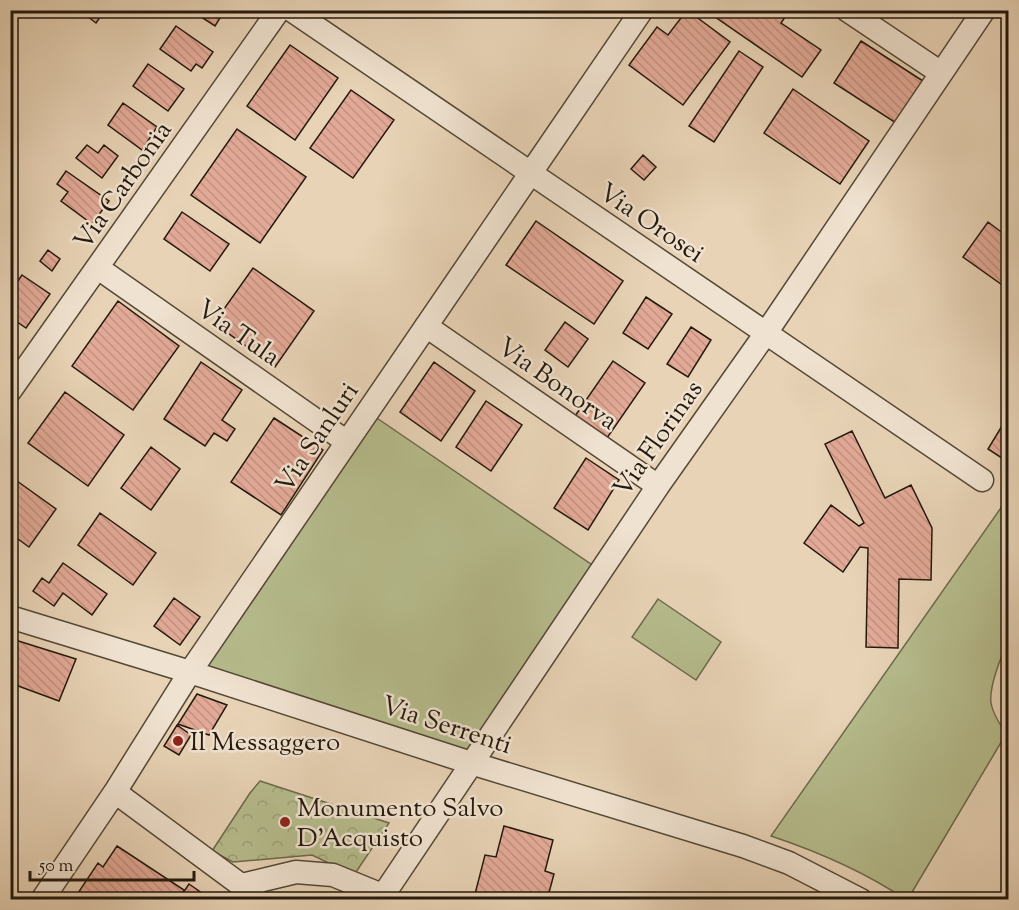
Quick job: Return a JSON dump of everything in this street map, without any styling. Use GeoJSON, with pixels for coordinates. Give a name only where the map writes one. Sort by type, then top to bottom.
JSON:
{"type":"FeatureCollection","features":[{"type":"Feature","properties":{"kind":"street","name":"Via Carbonia"},"geometry":{"type":"LineString","coordinates":[[10,391],[279,10]]}},
{"type":"Feature","properties":{"kind":"street","name":"Via Orosei"},"geometry":{"type":"LineString","coordinates":[[291,10],[982,480]]}},
{"type":"Feature","properties":{"kind":"street","name":"Via Sanluri"},"geometry":{"type":"LineString","coordinates":[[42,900],[115,792],[190,672],[642,10]]}},
{"type":"Feature","properties":{"kind":"street"},"geometry":{"type":"LineString","coordinates":[[847,10],[941,73]]}},
{"type":"Feature","properties":{"kind":"street","name":"Via Florinas"},"geometry":{"type":"LineString","coordinates":[[381,897],[658,486],[766,333],[984,10]]}},
{"type":"Feature","properties":{"kind":"street","name":"Via Tula"},"geometry":{"type":"LineString","coordinates":[[98,268],[347,442]]}},
{"type":"Feature","properties":{"kind":"street","name":"Via Bonorva"},"geometry":{"type":"LineString","coordinates":[[426,326],[658,486]]}},
{"type":"Feature","properties":{"kind":"street","name":"Via Serrenti"},"geometry":{"type":"LineString","coordinates":[[10,617],[190,672],[471,763],[743,846],[789,863],[861,900]]}},
{"type":"Feature","properties":{"kind":"street"},"geometry":{"type":"LineString","coordinates":[[115,792],[249,892],[296,872],[333,876],[381,897]]}},
{"type":"Feature","properties":{"kind":"green space"},"geometry":{"type":"Polygon","coordinates":[[[368,412],[601,571],[471,763],[190,672],[368,412]]]}},
{"type":"Feature","properties":{"kind":"green space"},"geometry":{"type":"Polygon","coordinates":[[[1005,502],[1008,507],[1008,644],[996,673],[991,703],[993,712],[1006,734],[908,899],[905,899],[840,863],[771,836],[1005,502]]]}},
{"type":"Feature","properties":{"kind":"green space"},"geometry":{"type":"Polygon","coordinates":[[[658,599],[721,642],[696,680],[632,637],[658,599]]]}},
{"type":"Feature","properties":{"kind":"green space"},"geometry":{"type":"Polygon","coordinates":[[[260,781],[389,823],[354,875],[312,855],[233,862],[212,851],[260,781]]]}},
{"type":"Feature","properties":{"kind":"building"},"geometry":{"type":"Polygon","coordinates":[[[92,10],[105,10],[96,23],[87,16],[92,10]]]}},
{"type":"Feature","properties":{"kind":"building"},"geometry":{"type":"Polygon","coordinates":[[[197,10],[225,10],[215,26],[195,13],[197,10]]]}},
{"type":"Feature","properties":{"kind":"building"},"geometry":{"type":"Polygon","coordinates":[[[687,10],[730,42],[683,105],[629,65],[657,27],[668,35],[687,10]]]}},
{"type":"Feature","properties":{"kind":"building"},"geometry":{"type":"Polygon","coordinates":[[[705,10],[756,10],[760,13],[762,10],[783,10],[787,14],[781,23],[821,50],[802,77],[705,10]]]}},
{"type":"Feature","properties":{"kind":"building"},"geometry":{"type":"Polygon","coordinates":[[[176,26],[213,52],[202,68],[196,64],[191,71],[160,49],[176,26]]]}},
{"type":"Feature","properties":{"kind":"building"},"geometry":{"type":"Polygon","coordinates":[[[861,41],[923,81],[896,123],[834,83],[861,41]]]}},
{"type":"Feature","properties":{"kind":"building"},"geometry":{"type":"Polygon","coordinates":[[[290,45],[338,78],[295,140],[247,106],[290,45]]]}},
{"type":"Feature","properties":{"kind":"building"},"geometry":{"type":"Polygon","coordinates":[[[739,51],[763,67],[714,142],[689,126],[739,51]]]}},
{"type":"Feature","properties":{"kind":"building"},"geometry":{"type":"Polygon","coordinates":[[[148,64],[184,89],[168,111],[133,86],[148,64]]]}},
{"type":"Feature","properties":{"kind":"building"},"geometry":{"type":"Polygon","coordinates":[[[793,89],[869,141],[840,184],[764,133],[793,89]]]}},
{"type":"Feature","properties":{"kind":"building"},"geometry":{"type":"Polygon","coordinates":[[[351,90],[394,120],[353,178],[310,148],[351,90]]]}},
{"type":"Feature","properties":{"kind":"building"},"geometry":{"type":"Polygon","coordinates":[[[123,103],[157,127],[142,150],[108,125],[123,103]]]}},
{"type":"Feature","properties":{"kind":"building"},"geometry":{"type":"Polygon","coordinates":[[[237,129],[306,177],[260,243],[191,195],[237,129]]]}},
{"type":"Feature","properties":{"kind":"building"},"geometry":{"type":"Polygon","coordinates":[[[87,145],[98,153],[104,145],[118,156],[102,178],[76,158],[87,145]]]}},
{"type":"Feature","properties":{"kind":"building"},"geometry":{"type":"Polygon","coordinates":[[[643,155],[656,167],[644,180],[631,169],[643,155]]]}},
{"type":"Feature","properties":{"kind":"building"},"geometry":{"type":"Polygon","coordinates":[[[66,171],[109,201],[92,224],[61,201],[68,192],[57,184],[66,171]]]}},
{"type":"Feature","properties":{"kind":"building"},"geometry":{"type":"Polygon","coordinates":[[[182,212],[229,244],[210,271],[164,239],[182,212]]]}},
{"type":"Feature","properties":{"kind":"building"},"geometry":{"type":"Polygon","coordinates":[[[536,221],[623,281],[594,324],[506,265],[536,221]]]}},
{"type":"Feature","properties":{"kind":"building"},"geometry":{"type":"Polygon","coordinates":[[[988,222],[1008,237],[1008,289],[963,257],[988,222]]]}},
{"type":"Feature","properties":{"kind":"building"},"geometry":{"type":"Polygon","coordinates":[[[48,250],[60,259],[52,271],[40,261],[48,250]]]}},
{"type":"Feature","properties":{"kind":"building"},"geometry":{"type":"Polygon","coordinates":[[[253,268],[314,311],[275,367],[214,323],[253,268]]]}},
{"type":"Feature","properties":{"kind":"building"},"geometry":{"type":"Polygon","coordinates":[[[22,275],[50,294],[26,328],[10,317],[10,292],[22,275]]]}},
{"type":"Feature","properties":{"kind":"building"},"geometry":{"type":"Polygon","coordinates":[[[646,297],[672,314],[648,349],[623,333],[646,297]]]}},
{"type":"Feature","properties":{"kind":"building"},"geometry":{"type":"Polygon","coordinates":[[[118,301],[179,346],[133,410],[72,366],[118,301]]]}},
{"type":"Feature","properties":{"kind":"building"},"geometry":{"type":"Polygon","coordinates":[[[565,322],[588,339],[568,367],[545,350],[565,322]]]}},
{"type":"Feature","properties":{"kind":"building"},"geometry":{"type":"Polygon","coordinates":[[[691,327],[711,340],[688,377],[667,364],[691,327]]]}},
{"type":"Feature","properties":{"kind":"building"},"geometry":{"type":"Polygon","coordinates":[[[613,361],[645,383],[607,438],[575,416],[613,361]]]}},
{"type":"Feature","properties":{"kind":"building"},"geometry":{"type":"Polygon","coordinates":[[[201,362],[242,390],[222,420],[235,429],[227,441],[214,433],[205,446],[164,419],[201,362]]]}},
{"type":"Feature","properties":{"kind":"building"},"geometry":{"type":"Polygon","coordinates":[[[434,362],[475,391],[441,441],[400,412],[434,362]]]}},
{"type":"Feature","properties":{"kind":"building"},"geometry":{"type":"Polygon","coordinates":[[[65,392],[124,435],[88,486],[28,443],[65,392]]]}},
{"type":"Feature","properties":{"kind":"building"},"geometry":{"type":"Polygon","coordinates":[[[486,401],[522,425],[491,471],[456,447],[486,401]]]}},
{"type":"Feature","properties":{"kind":"building"},"geometry":{"type":"Polygon","coordinates":[[[1008,416],[1008,462],[988,449],[1008,416]]]}},
{"type":"Feature","properties":{"kind":"building"},"geometry":{"type":"Polygon","coordinates":[[[274,418],[323,450],[281,515],[231,482],[274,418]]]}},
{"type":"Feature","properties":{"kind":"building"},"geometry":{"type":"Polygon","coordinates":[[[852,431],[885,498],[911,485],[932,528],[931,580],[899,579],[898,648],[866,647],[868,548],[860,547],[843,572],[804,543],[831,505],[859,526],[864,523],[825,444],[852,431]]]}},
{"type":"Feature","properties":{"kind":"building"},"geometry":{"type":"Polygon","coordinates":[[[151,447],[180,469],[151,510],[121,488],[151,447]]]}},
{"type":"Feature","properties":{"kind":"building"},"geometry":{"type":"Polygon","coordinates":[[[586,458],[619,480],[588,530],[554,508],[586,458]]]}},
{"type":"Feature","properties":{"kind":"building"},"geometry":{"type":"Polygon","coordinates":[[[10,476],[56,509],[29,547],[10,533],[10,476]]]}},
{"type":"Feature","properties":{"kind":"building"},"geometry":{"type":"Polygon","coordinates":[[[100,513],[156,553],[133,585],[78,545],[100,513]]]}},
{"type":"Feature","properties":{"kind":"building"},"geometry":{"type":"Polygon","coordinates":[[[63,563],[107,594],[92,615],[63,593],[54,606],[33,591],[42,578],[49,583],[63,563]]]}},
{"type":"Feature","properties":{"kind":"building"},"geometry":{"type":"Polygon","coordinates":[[[174,598],[200,617],[180,645],[154,626],[174,598]]]}},
{"type":"Feature","properties":{"kind":"building"},"geometry":{"type":"Polygon","coordinates":[[[12,639],[76,659],[59,701],[10,683],[12,639]]]}},
{"type":"Feature","properties":{"kind":"building"},"geometry":{"type":"Polygon","coordinates":[[[197,694],[227,705],[209,735],[178,724],[197,694]]]}},
{"type":"Feature","properties":{"kind":"building","name":"Il Messaggero"},"geometry":{"type":"Polygon","coordinates":[[[177,725],[191,735],[179,755],[164,746],[177,725]]]}},
{"type":"Feature","properties":{"kind":"building"},"geometry":{"type":"Polygon","coordinates":[[[504,826],[553,840],[545,871],[554,874],[547,900],[494,900],[475,894],[485,855],[496,857],[504,826]]]}},
{"type":"Feature","properties":{"kind":"building"},"geometry":{"type":"Polygon","coordinates":[[[117,846],[184,890],[178,900],[74,899],[98,863],[103,867],[117,846]]]}},
{"type":"Feature","properties":{"kind":"building"},"geometry":{"type":"Polygon","coordinates":[[[189,884],[212,900],[178,900],[189,884]]]}},
{"type":"Feature","properties":{"kind":"place","name":"Il Messaggero"},"geometry":{"type":"Point","coordinates":[178,741]}},
{"type":"Feature","properties":{"kind":"place","name":"Monumento Salvo D'Acquisto"},"geometry":{"type":"Point","coordinates":[285,822]}}]}
